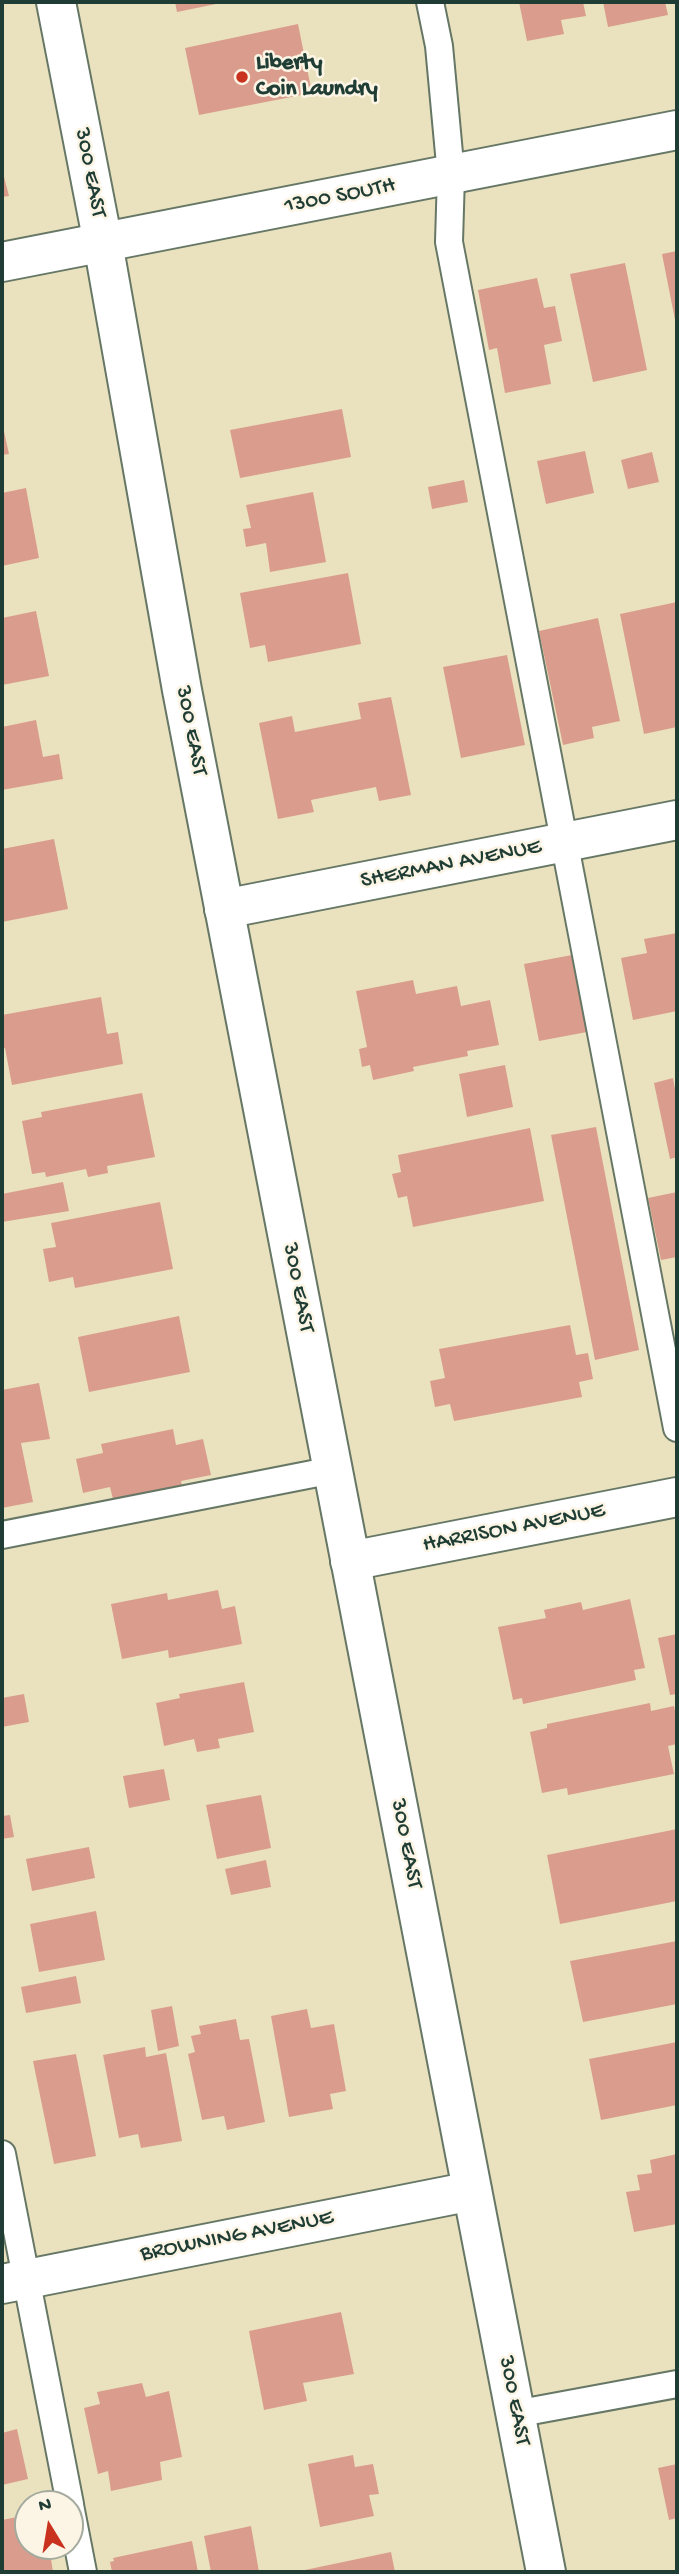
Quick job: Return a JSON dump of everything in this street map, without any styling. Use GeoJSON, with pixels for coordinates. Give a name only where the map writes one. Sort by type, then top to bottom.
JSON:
{"type":"FeatureCollection","features":[{"type":"Feature","properties":{"kind":"street","name":"300 EAST"},"geometry":{"type":"LineString","coordinates":[[56,2],[103,243],[182,690],[546,2572]]}},
{"type":"Feature","properties":{"kind":"street","name":"1300 SOUTH"},"geometry":{"type":"LineString","coordinates":[[2,261],[677,130]]}},
{"type":"Feature","properties":{"kind":"street","name":"SHERMAN AVENUE"},"geometry":{"type":"LineString","coordinates":[[224,909],[677,820]]}},
{"type":"Feature","properties":{"kind":"street","name":"HARRISON AVENUE"},"geometry":{"type":"LineString","coordinates":[[350,1561],[677,1497]]}},
{"type":"Feature","properties":{"kind":"street","name":"BROWNING AVENUE"},"geometry":{"type":"LineString","coordinates":[[14,2281],[472,2191]]}},
{"type":"Feature","properties":{"kind":"lane"},"geometry":{"type":"LineString","coordinates":[[430,2],[439,46],[451,175],[449,242],[677,1428]]}},
{"type":"Feature","properties":{"kind":"lane"},"geometry":{"type":"LineString","coordinates":[[2,1535],[332,1469]]}},
{"type":"Feature","properties":{"kind":"lane"},"geometry":{"type":"LineString","coordinates":[[2,2154],[14,2281],[66,2490]]}},
{"type":"Feature","properties":{"kind":"lane"},"geometry":{"type":"LineString","coordinates":[[516,2414],[677,2384]]}},
{"type":"Feature","properties":{"kind":"building"},"geometry":{"type":"Polygon","coordinates":[[[175,2],[221,2],[221,3],[177,12],[175,2]]]}},
{"type":"Feature","properties":{"kind":"building"},"geometry":{"type":"Polygon","coordinates":[[[519,2],[583,2],[586,16],[561,20],[564,34],[527,41],[519,2]]]}},
{"type":"Feature","properties":{"kind":"building"},"geometry":{"type":"Polygon","coordinates":[[[603,2],[665,2],[668,15],[608,27],[603,2]]]}},
{"type":"Feature","properties":{"kind":"building"},"geometry":{"type":"Polygon","coordinates":[[[298,24],[312,93],[199,115],[185,48],[298,24]]]}},
{"type":"Feature","properties":{"kind":"building"},"geometry":{"type":"Polygon","coordinates":[[[2,169],[9,196],[2,197],[2,169]]]}},
{"type":"Feature","properties":{"kind":"building"},"geometry":{"type":"Polygon","coordinates":[[[677,251],[677,325],[676,325],[662,254],[677,251]]]}},
{"type":"Feature","properties":{"kind":"building"},"geometry":{"type":"Polygon","coordinates":[[[625,263],[647,370],[593,382],[570,274],[625,263]]]}},
{"type":"Feature","properties":{"kind":"building"},"geometry":{"type":"Polygon","coordinates":[[[537,278],[544,308],[555,306],[562,341],[544,345],[551,384],[505,393],[497,348],[489,350],[478,290],[537,278]]]}},
{"type":"Feature","properties":{"kind":"building"},"geometry":{"type":"Polygon","coordinates":[[[342,409],[351,457],[240,478],[230,430],[342,409]]]}},
{"type":"Feature","properties":{"kind":"building"},"geometry":{"type":"Polygon","coordinates":[[[2,422],[9,454],[2,455],[2,422]]]}},
{"type":"Feature","properties":{"kind":"building"},"geometry":{"type":"Polygon","coordinates":[[[585,451],[594,493],[546,504],[537,461],[585,451]]]}},
{"type":"Feature","properties":{"kind":"building"},"geometry":{"type":"Polygon","coordinates":[[[652,452],[659,482],[628,489],[621,460],[652,452]]]}},
{"type":"Feature","properties":{"kind":"building"},"geometry":{"type":"Polygon","coordinates":[[[464,480],[468,502],[432,509],[428,487],[464,480]]]}},
{"type":"Feature","properties":{"kind":"building"},"geometry":{"type":"Polygon","coordinates":[[[26,488],[39,558],[2,566],[2,493],[26,488]]]}},
{"type":"Feature","properties":{"kind":"building"},"geometry":{"type":"Polygon","coordinates":[[[313,492],[326,562],[270,572],[266,543],[246,547],[243,529],[251,528],[246,505],[313,492]]]}},
{"type":"Feature","properties":{"kind":"building"},"geometry":{"type":"Polygon","coordinates":[[[348,573],[361,644],[268,662],[265,645],[250,648],[240,593],[348,573]]]}},
{"type":"Feature","properties":{"kind":"building"},"geometry":{"type":"Polygon","coordinates":[[[677,602],[677,727],[644,734],[620,614],[677,602]]]}},
{"type":"Feature","properties":{"kind":"building"},"geometry":{"type":"Polygon","coordinates":[[[36,611],[49,676],[2,685],[2,618],[36,611]]]}},
{"type":"Feature","properties":{"kind":"building"},"geometry":{"type":"Polygon","coordinates":[[[598,618],[620,721],[592,727],[594,738],[563,745],[539,631],[598,618]]]}},
{"type":"Feature","properties":{"kind":"building"},"geometry":{"type":"Polygon","coordinates":[[[507,655],[525,745],[461,758],[443,667],[507,655]]]}},
{"type":"Feature","properties":{"kind":"building"},"geometry":{"type":"Polygon","coordinates":[[[391,697],[411,795],[379,801],[376,787],[311,800],[314,812],[278,819],[259,723],[292,716],[295,732],[361,719],[358,703],[391,697]]]}},
{"type":"Feature","properties":{"kind":"building"},"geometry":{"type":"Polygon","coordinates":[[[36,720],[43,757],[59,754],[63,779],[2,790],[2,727],[36,720]]]}},
{"type":"Feature","properties":{"kind":"building"},"geometry":{"type":"Polygon","coordinates":[[[54,839],[68,909],[2,922],[2,849],[54,839]]]}},
{"type":"Feature","properties":{"kind":"building"},"geometry":{"type":"Polygon","coordinates":[[[677,933],[677,1011],[633,1020],[621,958],[647,953],[644,939],[677,933]]]}},
{"type":"Feature","properties":{"kind":"building"},"geometry":{"type":"Polygon","coordinates":[[[572,955],[587,1032],[539,1041],[524,964],[572,955]]]}},
{"type":"Feature","properties":{"kind":"building"},"geometry":{"type":"Polygon","coordinates":[[[413,980],[416,994],[457,986],[461,1006],[490,1000],[499,1045],[467,1051],[468,1056],[413,1067],[414,1071],[373,1080],[370,1065],[362,1067],[359,1049],[367,1047],[356,991],[413,980]]]}},
{"type":"Feature","properties":{"kind":"building"},"geometry":{"type":"Polygon","coordinates":[[[101,997],[107,1034],[118,1032],[123,1064],[12,1085],[5,1048],[2,1049],[2,1015],[101,997]]]}},
{"type":"Feature","properties":{"kind":"building"},"geometry":{"type":"Polygon","coordinates":[[[505,1065],[513,1107],[467,1117],[459,1074],[505,1065]]]}},
{"type":"Feature","properties":{"kind":"building"},"geometry":{"type":"Polygon","coordinates":[[[673,1078],[677,1089],[677,1157],[670,1159],[654,1083],[673,1078]]]}},
{"type":"Feature","properties":{"kind":"building"},"geometry":{"type":"Polygon","coordinates":[[[142,1093],[155,1157],[107,1166],[108,1173],[88,1177],[86,1169],[46,1177],[45,1172],[32,1174],[22,1121],[42,1117],[41,1112],[142,1093]]]}},
{"type":"Feature","properties":{"kind":"building"},"geometry":{"type":"Polygon","coordinates":[[[596,1127],[639,1350],[595,1360],[551,1135],[596,1127]]]}},
{"type":"Feature","properties":{"kind":"building"},"geometry":{"type":"Polygon","coordinates":[[[530,1128],[544,1201],[413,1227],[407,1196],[398,1198],[392,1174],[401,1172],[398,1155],[530,1128]]]}},
{"type":"Feature","properties":{"kind":"building"},"geometry":{"type":"Polygon","coordinates":[[[63,1182],[69,1211],[2,1222],[2,1194],[63,1182]]]}},
{"type":"Feature","properties":{"kind":"building"},"geometry":{"type":"Polygon","coordinates":[[[677,1192],[677,1257],[661,1260],[648,1198],[677,1192]]]}},
{"type":"Feature","properties":{"kind":"building"},"geometry":{"type":"Polygon","coordinates":[[[160,1202],[173,1269],[75,1288],[73,1277],[49,1282],[43,1249],[56,1247],[51,1223],[160,1202]]]}},
{"type":"Feature","properties":{"kind":"building"},"geometry":{"type":"Polygon","coordinates":[[[179,1316],[190,1372],[89,1392],[78,1337],[179,1316]]]}},
{"type":"Feature","properties":{"kind":"building"},"geometry":{"type":"Polygon","coordinates":[[[570,1325],[576,1355],[588,1353],[593,1379],[579,1382],[582,1397],[454,1421],[450,1404],[435,1407],[430,1381],[445,1378],[439,1349],[570,1325]]]}},
{"type":"Feature","properties":{"kind":"building"},"geometry":{"type":"Polygon","coordinates":[[[39,1383],[50,1439],[21,1443],[33,1502],[2,1508],[2,1390],[39,1383]]]}},
{"type":"Feature","properties":{"kind":"building"},"geometry":{"type":"Polygon","coordinates":[[[173,1429],[176,1445],[203,1439],[211,1475],[181,1481],[182,1486],[113,1499],[110,1487],[83,1493],[76,1459],[103,1453],[101,1444],[173,1429]]]}},
{"type":"Feature","properties":{"kind":"building"},"geometry":{"type":"Polygon","coordinates":[[[218,1590],[222,1609],[235,1606],[242,1644],[169,1658],[168,1650],[122,1659],[111,1604],[167,1593],[168,1600],[218,1590]]]}},
{"type":"Feature","properties":{"kind":"building"},"geometry":{"type":"Polygon","coordinates":[[[630,1599],[645,1668],[634,1670],[636,1680],[523,1704],[522,1698],[513,1700],[498,1627],[546,1618],[544,1610],[581,1602],[583,1610],[630,1599]]]}},
{"type":"Feature","properties":{"kind":"building"},"geometry":{"type":"Polygon","coordinates":[[[677,1634],[677,1694],[670,1695],[658,1638],[677,1634]]]}},
{"type":"Feature","properties":{"kind":"building"},"geometry":{"type":"Polygon","coordinates":[[[244,1682],[254,1732],[218,1739],[220,1748],[197,1752],[194,1739],[164,1746],[156,1703],[180,1698],[179,1694],[244,1682]]]}},
{"type":"Feature","properties":{"kind":"building"},"geometry":{"type":"Polygon","coordinates":[[[24,1694],[29,1722],[2,1727],[2,1698],[24,1694]]]}},
{"type":"Feature","properties":{"kind":"building"},"geometry":{"type":"Polygon","coordinates":[[[650,1703],[651,1711],[674,1706],[677,1744],[668,1746],[674,1774],[568,1795],[567,1788],[542,1793],[530,1732],[547,1728],[547,1724],[650,1703]]]}},
{"type":"Feature","properties":{"kind":"building"},"geometry":{"type":"Polygon","coordinates":[[[164,1769],[170,1800],[129,1808],[123,1776],[164,1769]]]}},
{"type":"Feature","properties":{"kind":"building"},"geometry":{"type":"Polygon","coordinates":[[[261,1795],[271,1848],[217,1859],[206,1805],[261,1795]]]}},
{"type":"Feature","properties":{"kind":"building"},"geometry":{"type":"Polygon","coordinates":[[[10,1815],[14,1837],[2,1839],[2,1816],[10,1815]]]}},
{"type":"Feature","properties":{"kind":"building"},"geometry":{"type":"Polygon","coordinates":[[[677,1829],[677,1901],[560,1924],[547,1855],[677,1829]]]}},
{"type":"Feature","properties":{"kind":"building"},"geometry":{"type":"Polygon","coordinates":[[[89,1847],[95,1878],[32,1891],[26,1859],[89,1847]]]}},
{"type":"Feature","properties":{"kind":"building"},"geometry":{"type":"Polygon","coordinates":[[[266,1860],[271,1887],[231,1895],[225,1869],[266,1860]]]}},
{"type":"Feature","properties":{"kind":"building"},"geometry":{"type":"Polygon","coordinates":[[[96,1911],[105,1960],[39,1972],[30,1924],[96,1911]]]}},
{"type":"Feature","properties":{"kind":"building"},"geometry":{"type":"Polygon","coordinates":[[[677,1941],[677,2004],[583,2022],[570,1961],[677,1941]]]}},
{"type":"Feature","properties":{"kind":"building"},"geometry":{"type":"Polygon","coordinates":[[[76,1976],[81,2003],[26,2013],[21,1987],[76,1976]]]}},
{"type":"Feature","properties":{"kind":"building"},"geometry":{"type":"Polygon","coordinates":[[[172,2006],[179,2046],[158,2051],[151,2010],[172,2006]]]}},
{"type":"Feature","properties":{"kind":"building"},"geometry":{"type":"Polygon","coordinates":[[[307,2009],[311,2028],[334,2024],[346,2091],[330,2094],[333,2109],[289,2117],[271,2016],[307,2009]]]}},
{"type":"Feature","properties":{"kind":"building"},"geometry":{"type":"Polygon","coordinates":[[[236,2019],[240,2040],[249,2039],[265,2122],[227,2130],[224,2116],[202,2120],[188,2054],[195,2052],[191,2036],[201,2034],[199,2026],[236,2019]]]}},
{"type":"Feature","properties":{"kind":"building"},"geometry":{"type":"Polygon","coordinates":[[[677,2042],[677,2105],[601,2120],[589,2059],[677,2042]]]}},
{"type":"Feature","properties":{"kind":"building"},"geometry":{"type":"Polygon","coordinates":[[[145,2047],[146,2057],[166,2053],[182,2141],[141,2148],[138,2134],[119,2138],[103,2055],[145,2047]]]}},
{"type":"Feature","properties":{"kind":"building"},"geometry":{"type":"Polygon","coordinates":[[[76,2054],[96,2156],[54,2164],[33,2061],[76,2054]]]}},
{"type":"Feature","properties":{"kind":"building"},"geometry":{"type":"Polygon","coordinates":[[[677,2154],[677,2224],[634,2232],[626,2192],[640,2190],[637,2175],[652,2173],[650,2160],[677,2154]]]}},
{"type":"Feature","properties":{"kind":"building"},"geometry":{"type":"Polygon","coordinates":[[[341,2312],[354,2374],[303,2383],[307,2401],[264,2410],[249,2331],[341,2312]]]}},
{"type":"Feature","properties":{"kind":"building"},"geometry":{"type":"Polygon","coordinates":[[[142,2383],[146,2397],[169,2391],[182,2457],[160,2462],[162,2480],[111,2491],[108,2471],[98,2474],[84,2408],[100,2404],[97,2392],[142,2383]]]}},
{"type":"Feature","properties":{"kind":"building"},"geometry":{"type":"Polygon","coordinates":[[[17,2429],[28,2479],[2,2485],[2,2433],[17,2429]]]}},
{"type":"Feature","properties":{"kind":"building"},"geometry":{"type":"Polygon","coordinates":[[[353,2455],[355,2467],[373,2464],[379,2494],[369,2495],[374,2516],[320,2527],[308,2464],[353,2455]]]}},
{"type":"Feature","properties":{"kind":"building"},"geometry":{"type":"Polygon","coordinates":[[[677,2464],[677,2518],[669,2520],[658,2468],[677,2464]]]}},
{"type":"Feature","properties":{"kind":"building"},"geometry":{"type":"Polygon","coordinates":[[[14,2518],[14,2560],[51,2560],[53,2572],[2,2572],[2,2520],[14,2518]]]}},
{"type":"Feature","properties":{"kind":"building"},"geometry":{"type":"Polygon","coordinates":[[[251,2526],[259,2572],[211,2572],[204,2536],[251,2526]]]}},
{"type":"Feature","properties":{"kind":"building"},"geometry":{"type":"Polygon","coordinates":[[[192,2541],[198,2572],[112,2572],[110,2562],[114,2561],[113,2558],[192,2541]]]}},
{"type":"Feature","properties":{"kind":"building"},"geometry":{"type":"Polygon","coordinates":[[[391,2552],[395,2572],[300,2572],[300,2571],[391,2552]]]}},
{"type":"Feature","properties":{"kind":"place","name":"Liberty Coin Laundry"},"geometry":{"type":"Point","coordinates":[242,77]}}]}
